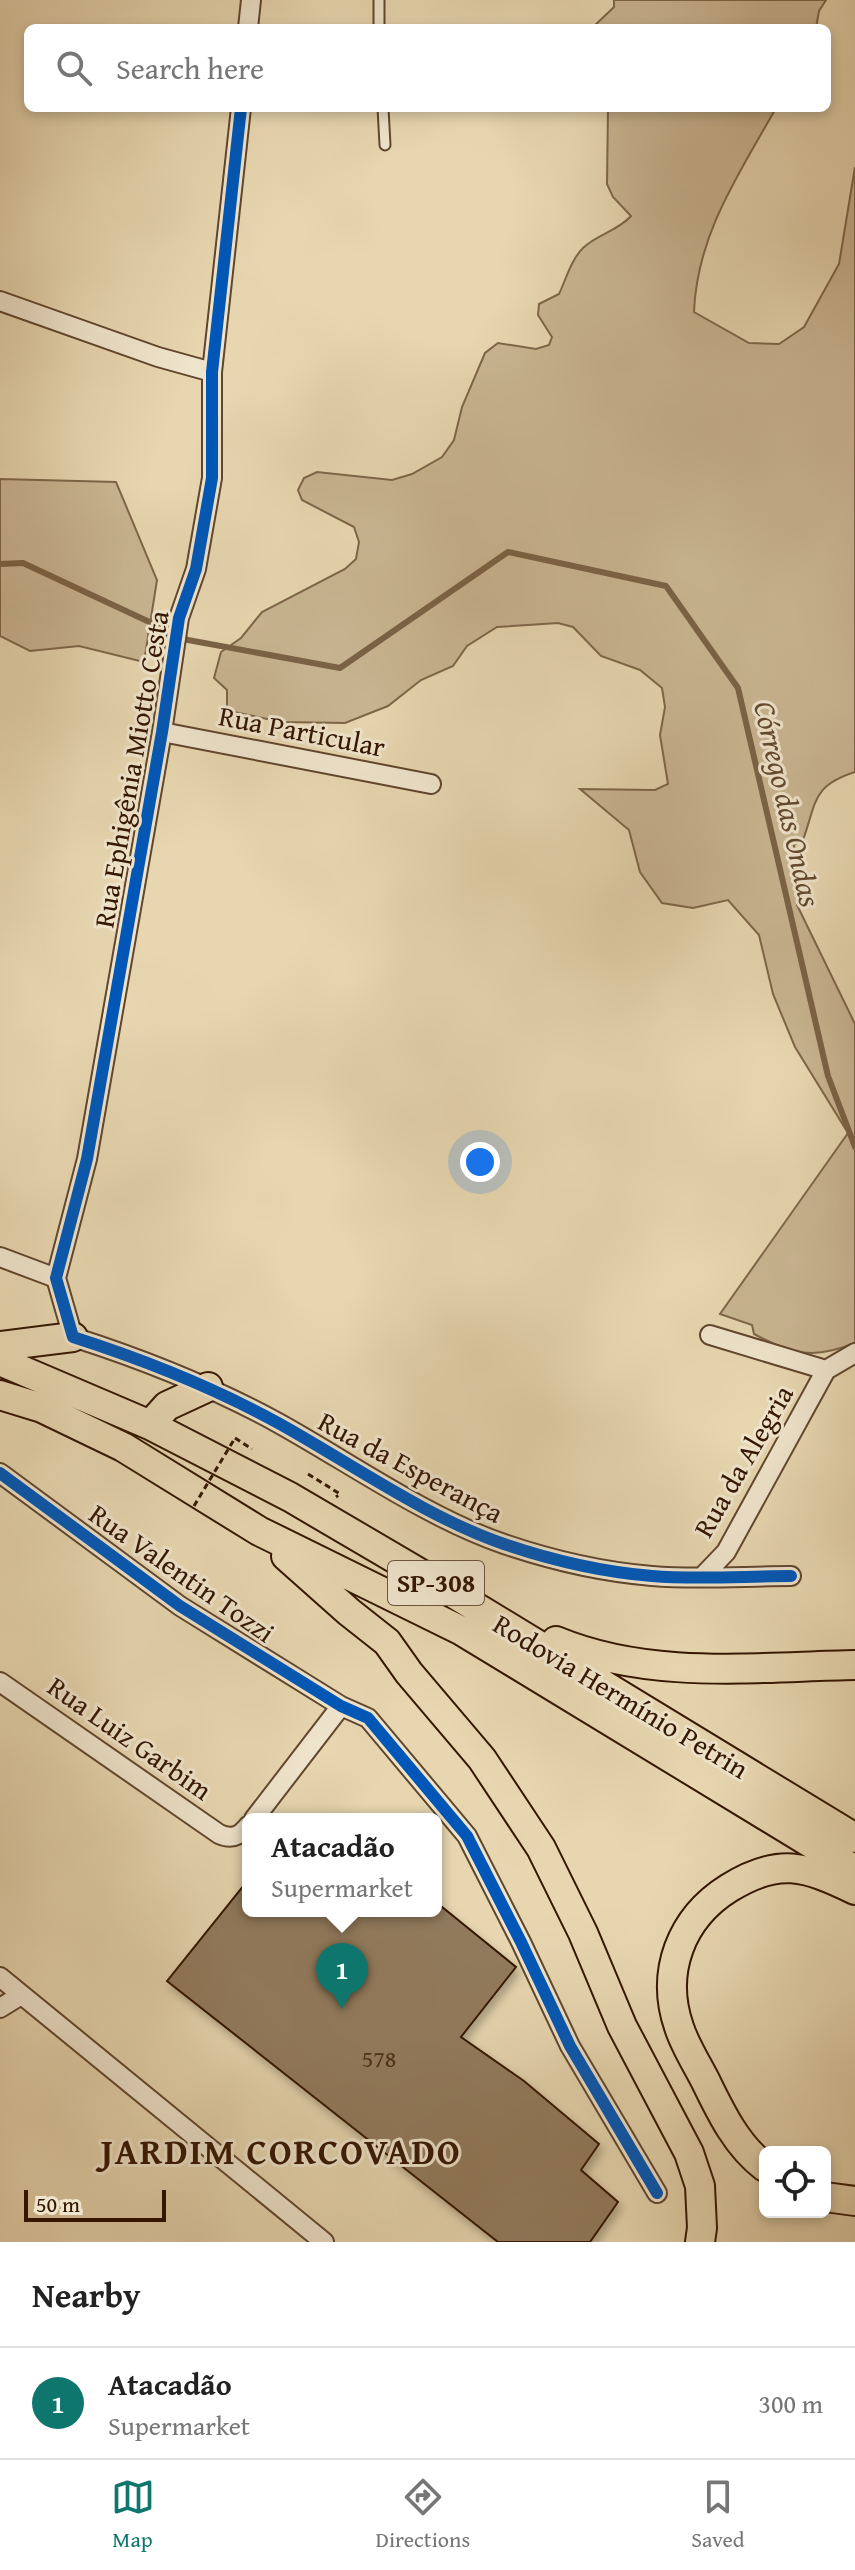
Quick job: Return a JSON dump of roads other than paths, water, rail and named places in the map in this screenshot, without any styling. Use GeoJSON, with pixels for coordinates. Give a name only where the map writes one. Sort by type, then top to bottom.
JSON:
{"type":"FeatureCollection","features":[{"type":"Feature","properties":{"kind":"main road"},"geometry":{"type":"LineString","coordinates":[[0,1346],[73,1337]]}},
{"type":"Feature","properties":{"kind":"main road","name":"Rodovia Hermínio Petrin"},"geometry":{"type":"LineString","coordinates":[[0,1361],[150,1425],[290,1497],[855,1838]]}},
{"type":"Feature","properties":{"kind":"main road"},"geometry":{"type":"LineString","coordinates":[[150,1425],[167,1406],[208,1387]]}},
{"type":"Feature","properties":{"kind":"main road","name":"Rodovia Hermínio Petrin"},"geometry":{"type":"LineString","coordinates":[[0,1395],[42,1408],[123,1447],[259,1531],[462,1631],[855,1870]]}},
{"type":"Feature","properties":{"kind":"main road"},"geometry":{"type":"LineString","coordinates":[[259,1531],[387,1642],[409,1673],[482,1759],[541,1848],[583,1933],[622,2026],[689,2153],[700,2186],[700,2242]]}},
{"type":"Feature","properties":{"kind":"main road"},"geometry":{"type":"LineString","coordinates":[[428,1578],[542,1636],[584,1653],[681,1668],[855,1665]]}},
{"type":"Feature","properties":{"kind":"main road"},"geometry":{"type":"LineString","coordinates":[[759,2162],[732,2132],[679,2026],[672,1992],[673,1969],[682,1938],[693,1919],[710,1900],[743,1879],[770,1870],[798,1867],[818,1872],[855,1890]]}},
{"type":"Feature","properties":{"kind":"main road"},"geometry":{"type":"LineString","coordinates":[[831,2198],[855,2201]]}},
{"type":"Feature","properties":{"kind":"street"},"geometry":{"type":"LineString","coordinates":[[248,24],[251,0]]}},
{"type":"Feature","properties":{"kind":"street","name":"Rua Ephigênia Miotto Cesta"},"geometry":{"type":"LineString","coordinates":[[56,1278],[87,1159],[179,618],[196,569],[212,478],[212,372],[241,112]]}},
{"type":"Feature","properties":{"kind":"street"},"geometry":{"type":"LineString","coordinates":[[0,301],[158,357],[212,372]]}},
{"type":"Feature","properties":{"kind":"street","name":"Rua Particular"},"geometry":{"type":"LineString","coordinates":[[162,732],[431,784]]}},
{"type":"Feature","properties":{"kind":"street"},"geometry":{"type":"LineString","coordinates":[[0,1257],[56,1278],[73,1337]]}},
{"type":"Feature","properties":{"kind":"street"},"geometry":{"type":"LineString","coordinates":[[710,1335],[826,1370],[855,1353]]}},
{"type":"Feature","properties":{"kind":"street","name":"Rua da Esperança"},"geometry":{"type":"LineString","coordinates":[[73,1337],[150,1362],[208,1387],[277,1422],[460,1526],[505,1544],[617,1572],[655,1576],[791,1576]]}},
{"type":"Feature","properties":{"kind":"street","name":"Rua da Alegria"},"geometry":{"type":"LineString","coordinates":[[703,1576],[726,1552],[748,1516],[826,1370]]}},
{"type":"Feature","properties":{"kind":"street","name":"Rua Valentin Tozzi"},"geometry":{"type":"LineString","coordinates":[[0,1473],[180,1606],[341,1706],[368,1718],[467,1836],[570,2046],[657,2193]]}},
{"type":"Feature","properties":{"kind":"street","name":"Rua Luiz Garbim"},"geometry":{"type":"LineString","coordinates":[[0,1682],[219,1834],[229,1837],[242,1832]]}},
{"type":"Feature","properties":{"kind":"street"},"geometry":{"type":"LineString","coordinates":[[259,1813],[341,1706]]}},
{"type":"Feature","properties":{"kind":"street"},"geometry":{"type":"LineString","coordinates":[[0,1977],[324,2242]]}},
{"type":"Feature","properties":{"kind":"street"},"geometry":{"type":"LineString","coordinates":[[0,2008],[21,1995]]}},
{"type":"Feature","properties":{"kind":"lane"},"geometry":{"type":"LineString","coordinates":[[379,0],[379,24]]}},
{"type":"Feature","properties":{"kind":"lane"},"geometry":{"type":"LineString","coordinates":[[383,112],[385,145]]}},
{"type":"Feature","properties":{"kind":"waterway","name":"Córrego das Ondas"},"geometry":{"type":"LineString","coordinates":[[0,564],[23,563],[188,640],[340,668],[508,552],[666,586],[738,688],[828,1076],[855,1147]]}},
{"type":"Feature","properties":{"kind":"place","name":"Atacadão"},"geometry":{"type":"Point","coordinates":[342,2009]}},
{"type":"Feature","properties":{"kind":"district","name":"JARDIM CORCOVADO"},"geometry":{"type":"Point","coordinates":[281,2151]}}]}
